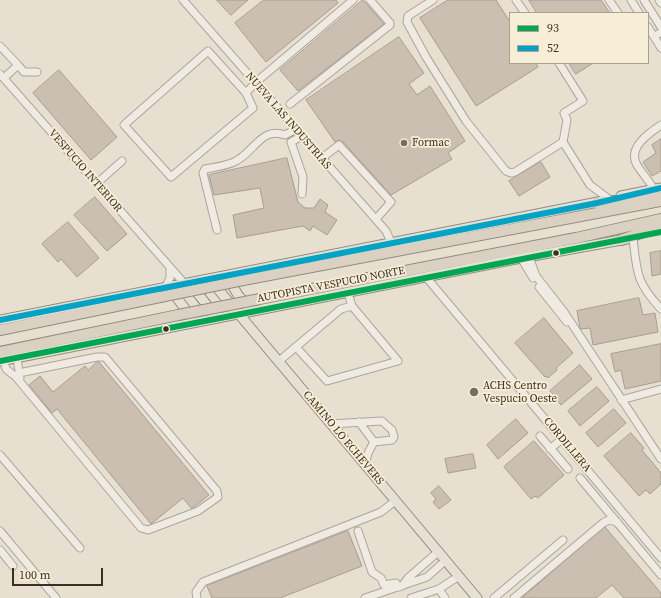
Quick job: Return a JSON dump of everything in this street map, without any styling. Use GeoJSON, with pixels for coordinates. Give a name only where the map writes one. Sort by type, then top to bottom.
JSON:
{"type":"FeatureCollection","features":[{"type":"Feature","properties":{"kind":"highway"},"geometry":{"type":"LineString","coordinates":[[597,203],[659,191]]}},
{"type":"Feature","properties":{"kind":"highway","name":"AUTOPISTA VESPUCIO NORTE"},"geometry":{"type":"LineString","coordinates":[[0,330],[160,296],[661,201]]}},
{"type":"Feature","properties":{"kind":"highway","name":"AUTOPISTA VESPUCIO NORTE"},"geometry":{"type":"LineString","coordinates":[[1,358],[178,315],[576,238],[661,219]]}},
{"type":"Feature","properties":{"kind":"highway"},"geometry":{"type":"LineString","coordinates":[[621,240],[661,226]]}},
{"type":"Feature","properties":{"kind":"main road"},"geometry":{"type":"LineString","coordinates":[[1,318],[597,203],[609,199],[659,191]]}},
{"type":"Feature","properties":{"kind":"main road"},"geometry":{"type":"LineString","coordinates":[[1,358],[17,358],[525,257],[661,232]]}},
{"type":"Feature","properties":{"kind":"main road"},"geometry":{"type":"LineString","coordinates":[[226,275],[238,295],[255,311]]}},
{"type":"Feature","properties":{"kind":"main road","name":"CAMINO LO ECHEVERS"},"geometry":{"type":"LineString","coordinates":[[209,278],[477,598]]}},
{"type":"Feature","properties":{"kind":"main road"},"geometry":{"type":"LineString","coordinates":[[186,283],[217,318]]}},
{"type":"Feature","properties":{"kind":"main road"},"geometry":{"type":"LineString","coordinates":[[166,286],[179,298],[195,322]]}},
{"type":"Feature","properties":{"kind":"main road"},"geometry":{"type":"LineString","coordinates":[[251,328],[251,319],[255,311]]}},
{"type":"Feature","properties":{"kind":"street","name":"NUEVA LAS INDUSTRIAS"},"geometry":{"type":"LineString","coordinates":[[183,0],[376,219],[388,234],[391,242]]}},
{"type":"Feature","properties":{"kind":"street"},"geometry":{"type":"LineString","coordinates":[[246,93],[255,83],[353,0]]}},
{"type":"Feature","properties":{"kind":"street"},"geometry":{"type":"LineString","coordinates":[[290,104],[390,25],[390,23],[370,0]]}},
{"type":"Feature","properties":{"kind":"street"},"geometry":{"type":"LineString","coordinates":[[433,0],[408,16],[407,22],[426,57],[466,121],[506,171],[511,173],[515,172],[563,142]]}},
{"type":"Feature","properties":{"kind":"street"},"geometry":{"type":"LineString","coordinates":[[516,0],[526,12]]}},
{"type":"Feature","properties":{"kind":"street"},"geometry":{"type":"LineString","coordinates":[[609,0],[617,12]]}},
{"type":"Feature","properties":{"kind":"street"},"geometry":{"type":"LineString","coordinates":[[631,0],[638,12]]}},
{"type":"Feature","properties":{"kind":"street"},"geometry":{"type":"LineString","coordinates":[[644,0],[661,27]]}},
{"type":"Feature","properties":{"kind":"street"},"geometry":{"type":"LineString","coordinates":[[649,29],[661,48]]}},
{"type":"Feature","properties":{"kind":"street"},"geometry":{"type":"LineString","coordinates":[[654,37],[661,32]]}},
{"type":"Feature","properties":{"kind":"street"},"geometry":{"type":"LineString","coordinates":[[0,46],[24,72],[37,72]]}},
{"type":"Feature","properties":{"kind":"street"},"geometry":{"type":"LineString","coordinates":[[208,51],[246,93],[253,108],[171,177],[124,125],[208,51]]}},
{"type":"Feature","properties":{"kind":"street"},"geometry":{"type":"LineString","coordinates":[[560,64],[582,101],[564,113],[567,120],[563,142],[590,185],[609,199]]}},
{"type":"Feature","properties":{"kind":"street"},"geometry":{"type":"LineString","coordinates":[[2,76],[18,65]]}},
{"type":"Feature","properties":{"kind":"street","name":"VESPUCIO INTERIOR"},"geometry":{"type":"LineString","coordinates":[[2,76],[170,269],[186,283]]}},
{"type":"Feature","properties":{"kind":"street"},"geometry":{"type":"LineString","coordinates":[[659,191],[637,165],[635,156],[644,137],[661,126]]}},
{"type":"Feature","properties":{"kind":"street"},"geometry":{"type":"LineString","coordinates":[[217,230],[202,173],[205,169],[236,161],[269,133],[277,132],[285,135],[296,129]]}},
{"type":"Feature","properties":{"kind":"street"},"geometry":{"type":"LineString","coordinates":[[302,136],[291,142],[303,177],[302,194]]}},
{"type":"Feature","properties":{"kind":"street"},"geometry":{"type":"LineString","coordinates":[[322,158],[339,145],[391,202],[376,219]]}},
{"type":"Feature","properties":{"kind":"street"},"geometry":{"type":"LineString","coordinates":[[96,184],[122,161]]}},
{"type":"Feature","properties":{"kind":"street"},"geometry":{"type":"LineString","coordinates":[[633,238],[637,273],[642,287],[661,309]]}},
{"type":"Feature","properties":{"kind":"street"},"geometry":{"type":"LineString","coordinates":[[525,257],[530,274],[557,311],[572,326],[661,459]]}},
{"type":"Feature","properties":{"kind":"street"},"geometry":{"type":"LineString","coordinates":[[166,286],[170,278],[170,269]]}},
{"type":"Feature","properties":{"kind":"street","name":"CORDILLERA"},"geometry":{"type":"LineString","coordinates":[[426,277],[661,558]]}},
{"type":"Feature","properties":{"kind":"street"},"geometry":{"type":"LineString","coordinates":[[296,347],[327,381],[398,361],[352,306],[348,293]]}},
{"type":"Feature","properties":{"kind":"street"},"geometry":{"type":"LineString","coordinates":[[279,361],[341,309],[352,306]]}},
{"type":"Feature","properties":{"kind":"street"},"geometry":{"type":"LineString","coordinates":[[1,358],[6,369],[20,382],[141,528],[148,530],[198,512],[218,497],[217,491],[105,357],[97,357],[19,374]]}},
{"type":"Feature","properties":{"kind":"street"},"geometry":{"type":"LineString","coordinates":[[17,358],[20,382]]}},
{"type":"Feature","properties":{"kind":"street"},"geometry":{"type":"LineString","coordinates":[[621,400],[661,390]]}},
{"type":"Feature","properties":{"kind":"street"},"geometry":{"type":"LineString","coordinates":[[331,424],[382,421],[392,430],[394,436],[392,440],[374,442]]}},
{"type":"Feature","properties":{"kind":"street"},"geometry":{"type":"LineString","coordinates":[[359,422],[374,442]]}},
{"type":"Feature","properties":{"kind":"street"},"geometry":{"type":"LineString","coordinates":[[540,436],[568,469]]}},
{"type":"Feature","properties":{"kind":"street"},"geometry":{"type":"LineString","coordinates":[[550,449],[562,439]]}},
{"type":"Feature","properties":{"kind":"street"},"geometry":{"type":"LineString","coordinates":[[365,465],[368,453],[374,442]]}},
{"type":"Feature","properties":{"kind":"street"},"geometry":{"type":"LineString","coordinates":[[0,455],[80,548]]}},
{"type":"Feature","properties":{"kind":"street"},"geometry":{"type":"LineString","coordinates":[[580,478],[661,575]]}},
{"type":"Feature","properties":{"kind":"street"},"geometry":{"type":"LineString","coordinates":[[197,598],[196,592],[203,582],[381,512],[395,501]]}},
{"type":"Feature","properties":{"kind":"street"},"geometry":{"type":"LineString","coordinates":[[514,598],[603,523],[609,520],[617,522]]}},
{"type":"Feature","properties":{"kind":"street"},"geometry":{"type":"LineString","coordinates":[[0,531],[56,598]]}},
{"type":"Feature","properties":{"kind":"street"},"geometry":{"type":"LineString","coordinates":[[358,531],[372,572],[381,578],[384,585],[396,583],[400,587]]}},
{"type":"Feature","properties":{"kind":"street"},"geometry":{"type":"LineString","coordinates":[[494,598],[563,540]]}},
{"type":"Feature","properties":{"kind":"street"},"geometry":{"type":"LineString","coordinates":[[0,550],[14,566]]}},
{"type":"Feature","properties":{"kind":"street"},"geometry":{"type":"LineString","coordinates":[[400,587],[439,551]]}},
{"type":"Feature","properties":{"kind":"street"},"geometry":{"type":"LineString","coordinates":[[365,598],[427,577],[446,560]]}},
{"type":"Feature","properties":{"kind":"street"},"geometry":{"type":"LineString","coordinates":[[411,598],[421,597],[439,589],[459,576]]}},
{"type":"Feature","properties":{"kind":"street"},"geometry":{"type":"LineString","coordinates":[[439,589],[445,598]]}},
{"type":"Feature","properties":{"kind":"building"},"geometry":{"type":"Polygon","coordinates":[[[217,0],[248,0],[231,15],[217,0]]]}},
{"type":"Feature","properties":{"kind":"building"},"geometry":{"type":"Polygon","coordinates":[[[264,0],[336,0],[338,3],[266,62],[235,23],[264,0]]]}},
{"type":"Feature","properties":{"kind":"building"},"geometry":{"type":"Polygon","coordinates":[[[363,0],[384,24],[298,91],[280,70],[363,0]]]}},
{"type":"Feature","properties":{"kind":"building"},"geometry":{"type":"Polygon","coordinates":[[[448,0],[496,0],[509,20],[509,64],[536,64],[538,67],[476,106],[420,18],[448,0]]]}},
{"type":"Feature","properties":{"kind":"building"},"geometry":{"type":"Polygon","coordinates":[[[529,0],[601,0],[609,12],[536,12],[529,0]]]}},
{"type":"Feature","properties":{"kind":"building"},"geometry":{"type":"Polygon","coordinates":[[[399,37],[424,73],[409,84],[417,95],[430,86],[465,141],[448,153],[452,159],[391,195],[343,142],[339,140],[335,142],[306,100],[399,37]]]}},
{"type":"Feature","properties":{"kind":"building"},"geometry":{"type":"Polygon","coordinates":[[[570,64],[591,64],[576,74],[570,64]]]}},
{"type":"Feature","properties":{"kind":"building"},"geometry":{"type":"Polygon","coordinates":[[[59,70],[117,137],[91,160],[33,93],[59,70]]]}},
{"type":"Feature","properties":{"kind":"building"},"geometry":{"type":"Polygon","coordinates":[[[661,139],[661,171],[652,176],[643,162],[656,153],[652,145],[661,139]]]}},
{"type":"Feature","properties":{"kind":"building"},"geometry":{"type":"Polygon","coordinates":[[[287,158],[298,202],[305,208],[314,208],[320,199],[328,205],[325,212],[337,220],[327,235],[313,226],[310,231],[303,226],[237,238],[233,215],[264,208],[260,188],[214,195],[209,175],[287,158]]]}},
{"type":"Feature","properties":{"kind":"building"},"geometry":{"type":"Polygon","coordinates":[[[541,162],[550,177],[519,196],[509,181],[541,162]]]}},
{"type":"Feature","properties":{"kind":"building"},"geometry":{"type":"Polygon","coordinates":[[[95,197],[127,234],[107,251],[74,215],[95,197]]]}},
{"type":"Feature","properties":{"kind":"building"},"geometry":{"type":"Polygon","coordinates":[[[68,222],[99,258],[77,277],[61,259],[58,262],[42,244],[68,222]]]}},
{"type":"Feature","properties":{"kind":"building"},"geometry":{"type":"Polygon","coordinates":[[[661,251],[661,274],[652,276],[650,253],[661,251]]]}},
{"type":"Feature","properties":{"kind":"building"},"geometry":{"type":"Polygon","coordinates":[[[639,298],[643,315],[655,313],[658,332],[593,345],[590,328],[580,328],[577,311],[639,298]]]}},
{"type":"Feature","properties":{"kind":"building"},"geometry":{"type":"Polygon","coordinates":[[[544,318],[573,353],[556,368],[557,370],[548,378],[546,376],[545,377],[515,343],[544,318]]]}},
{"type":"Feature","properties":{"kind":"building"},"geometry":{"type":"Polygon","coordinates":[[[661,344],[661,381],[625,389],[621,370],[615,372],[611,354],[661,344]]]}},
{"type":"Feature","properties":{"kind":"building"},"geometry":{"type":"Polygon","coordinates":[[[99,362],[209,495],[194,507],[191,508],[183,498],[151,524],[57,409],[52,413],[29,385],[40,376],[53,392],[85,366],[88,370],[99,362]]]}},
{"type":"Feature","properties":{"kind":"building"},"geometry":{"type":"Polygon","coordinates":[[[580,365],[592,379],[561,405],[550,391],[580,365]]]}},
{"type":"Feature","properties":{"kind":"building"},"geometry":{"type":"Polygon","coordinates":[[[597,387],[609,401],[580,426],[568,411],[597,387]]]}},
{"type":"Feature","properties":{"kind":"building"},"geometry":{"type":"Polygon","coordinates":[[[614,409],[626,423],[598,447],[586,433],[614,409]]]}},
{"type":"Feature","properties":{"kind":"building"},"geometry":{"type":"Polygon","coordinates":[[[516,419],[528,433],[498,459],[487,445],[516,419]]]}},
{"type":"Feature","properties":{"kind":"building"},"geometry":{"type":"Polygon","coordinates":[[[631,433],[644,448],[642,450],[661,473],[661,484],[650,494],[646,490],[639,496],[604,456],[631,433]]]}},
{"type":"Feature","properties":{"kind":"building"},"geometry":{"type":"Polygon","coordinates":[[[534,441],[564,475],[538,498],[535,496],[531,499],[504,467],[534,441]]]}},
{"type":"Feature","properties":{"kind":"building"},"geometry":{"type":"Polygon","coordinates":[[[473,454],[476,468],[448,473],[445,459],[473,454]]]}},
{"type":"Feature","properties":{"kind":"building"},"geometry":{"type":"Polygon","coordinates":[[[439,486],[451,500],[439,509],[433,502],[436,499],[431,493],[439,486]]]}},
{"type":"Feature","properties":{"kind":"building"},"geometry":{"type":"Polygon","coordinates":[[[605,527],[661,593],[661,598],[624,598],[612,585],[596,598],[522,598],[605,527]]]}},
{"type":"Feature","properties":{"kind":"building"},"geometry":{"type":"Polygon","coordinates":[[[348,531],[362,566],[280,598],[212,598],[207,586],[348,531]]]}},
{"type":"Feature","properties":{"kind":"transit line","name":"52"},"geometry":{"type":"LineString","coordinates":[[0,320],[597,203],[661,188]]}},
{"type":"Feature","properties":{"kind":"transit line","name":"93"},"geometry":{"type":"LineString","coordinates":[[0,361],[661,232]]}},
{"type":"Feature","properties":{"kind":"place","name":"Formac"},"geometry":{"type":"Point","coordinates":[404,143]}},
{"type":"Feature","properties":{"kind":"place","name":"ACHS Centro Vespucio Oeste"},"geometry":{"type":"Point","coordinates":[474,392]}}]}
